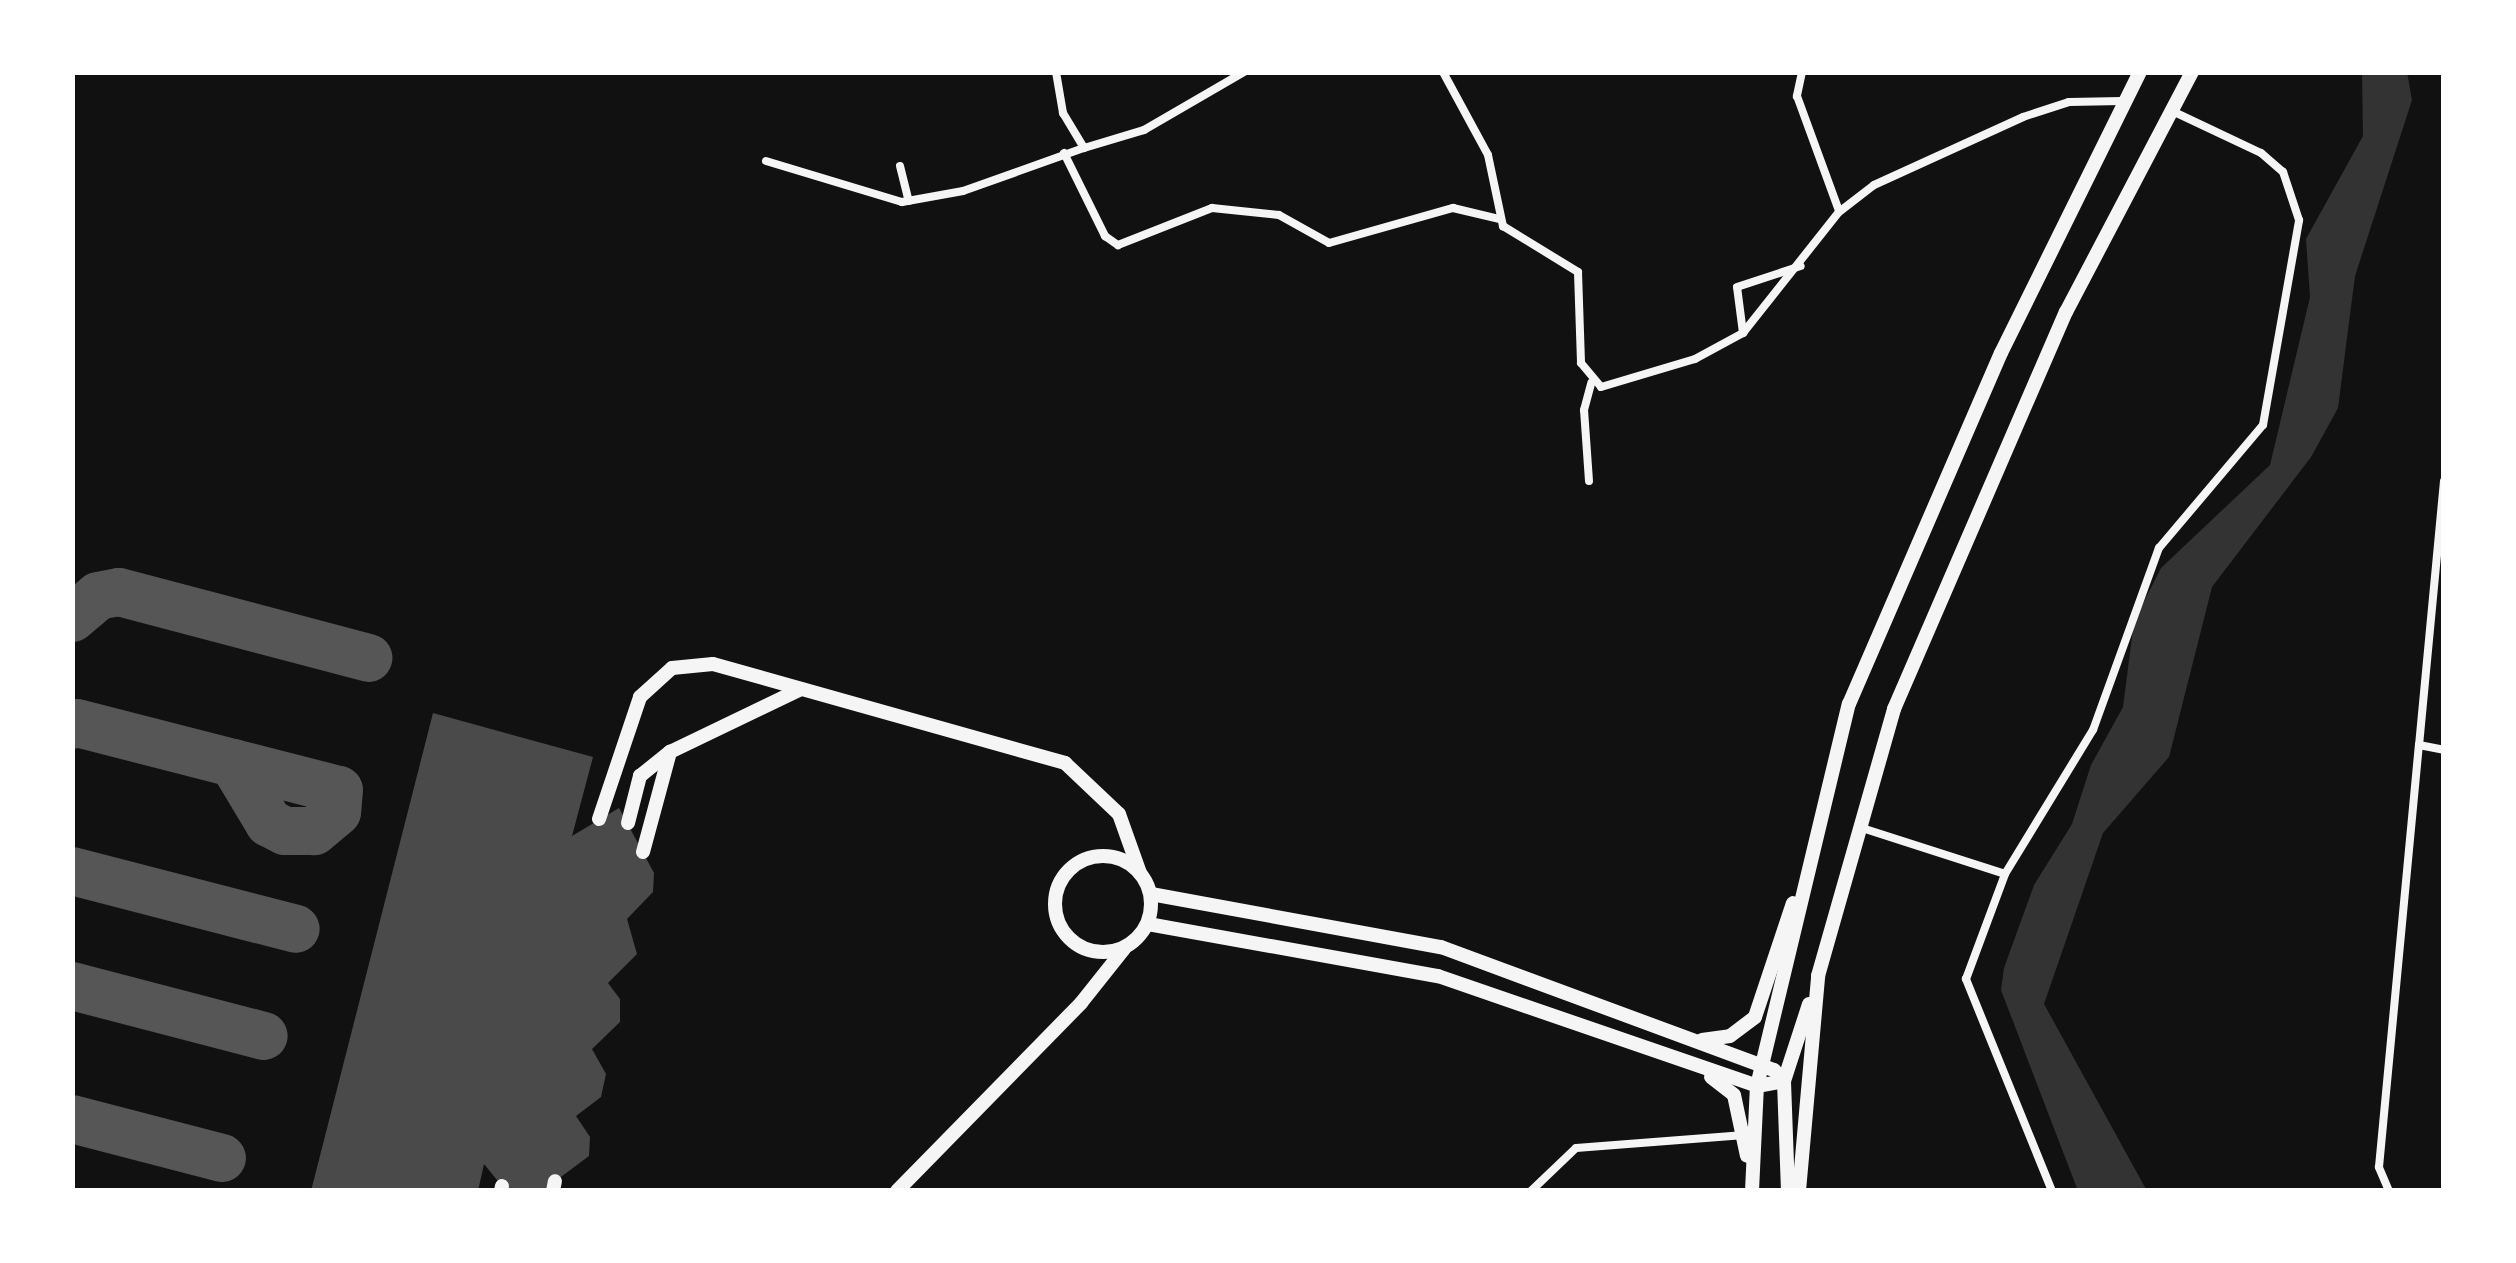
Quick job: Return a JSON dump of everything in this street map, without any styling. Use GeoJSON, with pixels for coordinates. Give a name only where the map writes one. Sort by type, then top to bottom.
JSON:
{"type":"FeatureCollection","features":[{"type":"Feature","properties":{"kind":"main road"},"geometry":{"type":"LineString","coordinates":[[1752,1191],[1757,1086],[1849,704],[1887,601],[2122,100],[2140,72]]}},
{"type":"Feature","properties":{"kind":"main road"},"geometry":{"type":"LineString","coordinates":[[1788,1191],[1784,1081],[1818,976],[1855,826],[1919,644],[1997,460],[2192,72]]}},
{"type":"Feature","properties":{"kind":"main road"},"geometry":{"type":"LineString","coordinates":[[599,819],[640,698],[672,668],[713,664],[1065,763],[1119,814],[1151,894],[1148,924],[1082,1003],[897,1191]]}},
{"type":"Feature","properties":{"kind":"main road"},"geometry":{"type":"LineString","coordinates":[[628,823],[640,776],[670,752],[801,689]]}},
{"type":"Feature","properties":{"kind":"main road"},"geometry":{"type":"LineString","coordinates":[[643,852],[670,752]]}},
{"type":"Feature","properties":{"kind":"main road"},"geometry":{"type":"LineString","coordinates":[[1124,949],[1076,944],[1055,902],[1080,861],[1112,856],[1140,873]]}},
{"type":"Feature","properties":{"kind":"main road"},"geometry":{"type":"LineString","coordinates":[[1696,1041],[1730,1036],[1755,1017],[1804,882]]}},
{"type":"Feature","properties":{"kind":"main road"},"geometry":{"type":"LineString","coordinates":[[1151,894],[1442,947],[1761,1066],[1784,1081]]}},
{"type":"Feature","properties":{"kind":"main road"},"geometry":{"type":"LineString","coordinates":[[1148,924],[1438,976],[1757,1086],[1784,1081]]}},
{"type":"Feature","properties":{"kind":"main road"},"geometry":{"type":"LineString","coordinates":[[1799,1191],[1818,976]]}},
{"type":"Feature","properties":{"kind":"main road"},"geometry":{"type":"LineString","coordinates":[[1679,1059],[1734,1095],[1752,1191]]}},
{"type":"Feature","properties":{"kind":"street"},"geometry":{"type":"LineString","coordinates":[[1056,72],[1064,113],[1084,148]]}},
{"type":"Feature","properties":{"kind":"street"},"geometry":{"type":"LineString","coordinates":[[766,161],[909,201],[963,191],[1144,130],[1244,72]]}},
{"type":"Feature","properties":{"kind":"street"},"geometry":{"type":"LineString","coordinates":[[1443,72],[1488,155],[1498,219],[1511,236],[1578,272],[1581,363],[1592,382],[1601,387],[1695,358],[1743,333],[1803,265],[1839,212],[1940,152],[2069,103],[2122,100]]}},
{"type":"Feature","properties":{"kind":"street"},"geometry":{"type":"LineString","coordinates":[[1802,72],[1797,96],[1839,212]]}},
{"type":"Feature","properties":{"kind":"street"},"geometry":{"type":"LineString","coordinates":[[2052,1191],[1966,979],[2005,874],[2093,730],[2159,548],[2263,425],[2296,245],[2295,200],[2283,172],[2261,153],[2170,110]]}},
{"type":"Feature","properties":{"kind":"street"},"geometry":{"type":"LineString","coordinates":[[1064,154],[1105,236],[1118,245],[1212,208],[1279,215],[1329,243],[1453,208],[1498,219]]}},
{"type":"Feature","properties":{"kind":"street"},"geometry":{"type":"LineString","coordinates":[[900,166],[909,201]]}},
{"type":"Feature","properties":{"kind":"street"},"geometry":{"type":"LineString","coordinates":[[1743,333],[1737,287],[1803,265]]}},
{"type":"Feature","properties":{"kind":"street"},"geometry":{"type":"LineString","coordinates":[[1589,481],[1583,410],[1592,382]]}},
{"type":"Feature","properties":{"kind":"street"},"geometry":{"type":"LineString","coordinates":[[2389,1191],[2379,1167],[2444,481]]}},
{"type":"Feature","properties":{"kind":"street"},"geometry":{"type":"LineString","coordinates":[[2419,745],[2444,750]]}},
{"type":"Feature","properties":{"kind":"street"},"geometry":{"type":"LineString","coordinates":[[1855,826],[2005,874]]}},
{"type":"Feature","properties":{"kind":"street"},"geometry":{"type":"LineString","coordinates":[[1531,1191],[1576,1148],[1744,1135]]}},
{"type":"Feature","properties":{"kind":"shaded area"},"geometry":{"type":"Polygon","coordinates":[[[2362,72],[2407,72],[2412,100],[2355,276],[2338,408],[2311,457],[2212,587],[2169,757],[2103,833],[2044,1004],[2147,1191],[2078,1191],[2001,990],[2004,968],[2034,885],[2072,824],[2091,765],[2123,707],[2134,621],[2161,568],[2270,465],[2310,297],[2306,239],[2363,136],[2362,72]]]}},
{"type":"Feature","properties":{"kind":"building"},"geometry":{"type":"Polygon","coordinates":[[[433,713],[593,757],[572,836],[619,808],[654,873],[653,892],[627,919],[637,954],[608,983],[620,999],[620,1022],[592,1049],[606,1074],[601,1097],[576,1116],[590,1137],[589,1156],[542,1191],[506,1191],[484,1164],[478,1191],[311,1191],[433,713]]]}},
{"type":"Feature","properties":{"kind":"taxiway"},"geometry":{"type":"LineString","coordinates":[[72,618],[98,596],[119,592],[368,658]]}},
{"type":"Feature","properties":{"kind":"taxiway"},"geometry":{"type":"LineString","coordinates":[[72,725],[77,723],[339,790],[337,812],[314,831],[285,831],[269,823],[233,763]]}},
{"type":"Feature","properties":{"kind":"taxiway"},"geometry":{"type":"LineString","coordinates":[[72,871],[296,929]]}},
{"type":"Feature","properties":{"kind":"taxiway"},"geometry":{"type":"LineString","coordinates":[[72,986],[264,1036]]}},
{"type":"Feature","properties":{"kind":"taxiway"},"geometry":{"type":"LineString","coordinates":[[72,1119],[222,1158]]}}]}
